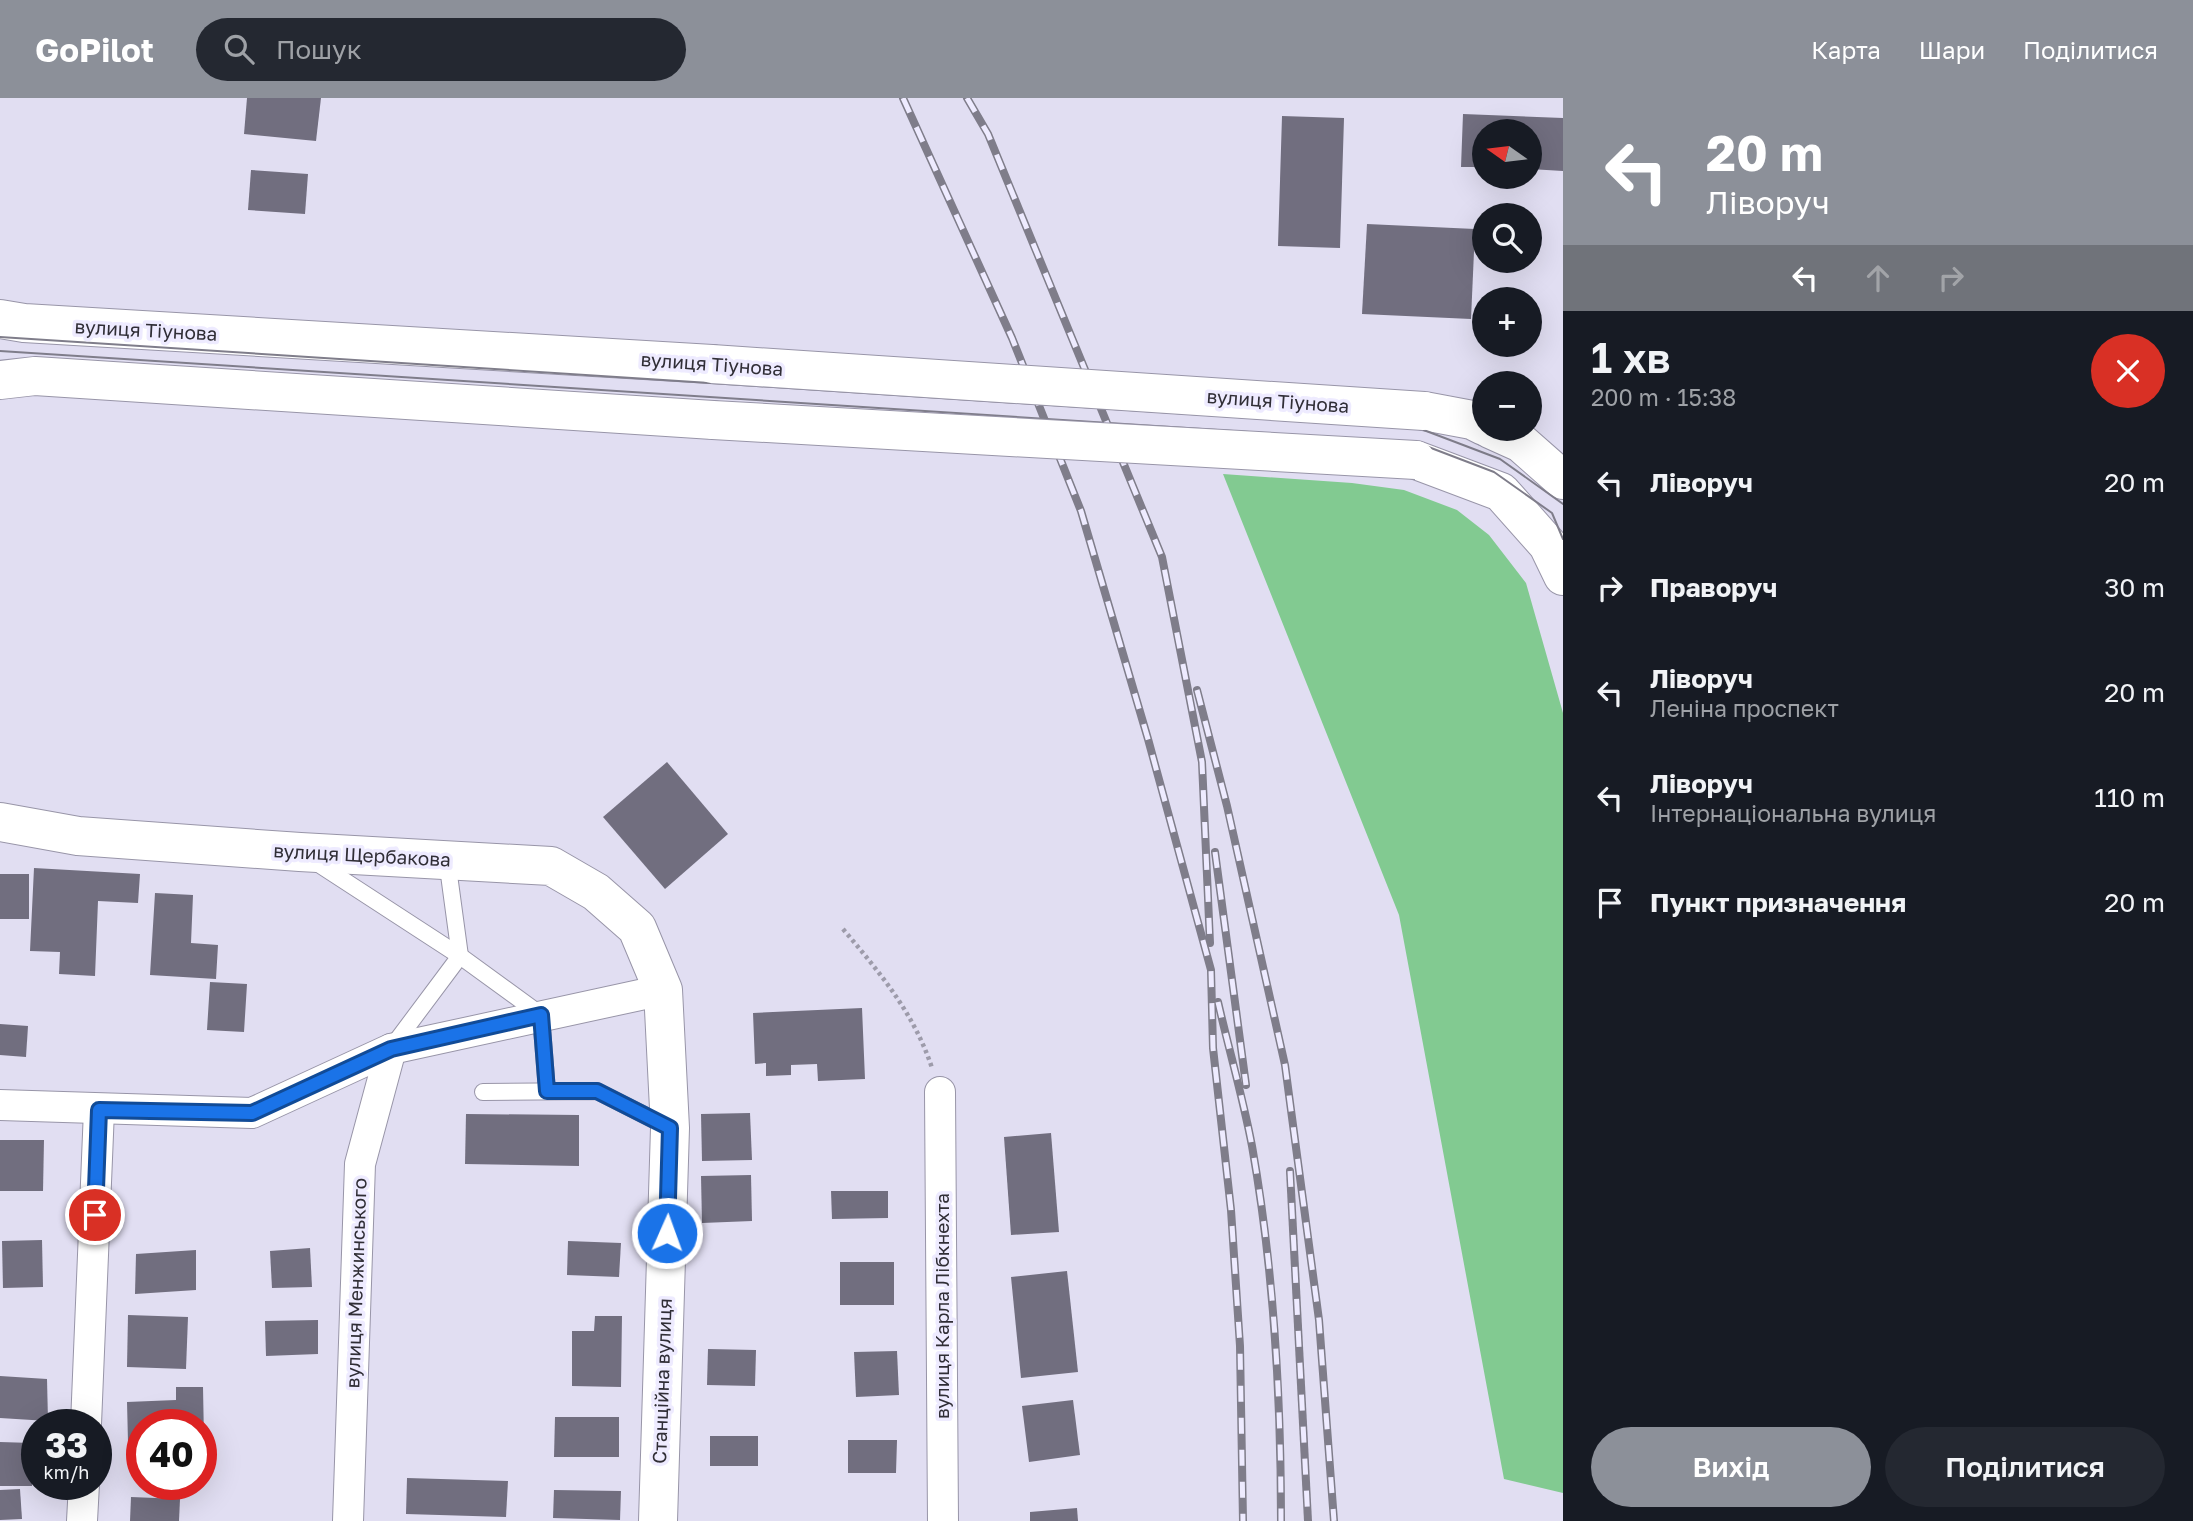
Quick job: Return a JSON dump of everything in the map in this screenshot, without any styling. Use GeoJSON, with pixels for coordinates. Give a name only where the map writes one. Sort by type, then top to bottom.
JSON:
{"type":"FeatureCollection","features":[{"type":"Feature","properties":{"kind":"street","name":"вулиця Тіунова"},"geometry":{"type":"LineString","coordinates":[[0,319],[24,323],[712,364],[1424,411],[1472,420]]}},
{"type":"Feature","properties":{"kind":"street"},"geometry":{"type":"LineString","coordinates":[[0,380],[35,376],[713,420],[1416,460],[1501,492],[1548,545],[1563,576]]}},
{"type":"Feature","properties":{"kind":"street"},"geometry":{"type":"LineString","coordinates":[[1517,441],[1563,480]]}},
{"type":"Feature","properties":{"kind":"street","name":"вулиця Щербакова"},"geometry":{"type":"LineString","coordinates":[[0,822],[78,836],[551,866],[597,892],[637,928],[663,990]]}},
{"type":"Feature","properties":{"kind":"street"},"geometry":{"type":"LineString","coordinates":[[0,1105],[252,1113],[391,1049],[663,990]]}},
{"type":"Feature","properties":{"kind":"street","name":"Станційна вулиця"},"geometry":{"type":"LineString","coordinates":[[658,1521],[670,1128],[663,990]]}},
{"type":"Feature","properties":{"kind":"street","name":"вулиця Менжинського"},"geometry":{"type":"LineString","coordinates":[[348,1521],[360,1164],[391,1049]]}},
{"type":"Feature","properties":{"kind":"street","name":"вулиця Карла Лібкнехта"},"geometry":{"type":"LineString","coordinates":[[940,1092],[943,1521]]}},
{"type":"Feature","properties":{"kind":"street"},"geometry":{"type":"LineString","coordinates":[[87,1409],[99,1110]]}},
{"type":"Feature","properties":{"kind":"street"},"geometry":{"type":"LineString","coordinates":[[82,1521],[83,1500]]}},
{"type":"Feature","properties":{"kind":"lane"},"geometry":{"type":"LineString","coordinates":[[300,852],[460,956],[541,1015],[547,1091]]}},
{"type":"Feature","properties":{"kind":"lane"},"geometry":{"type":"LineString","coordinates":[[391,1049],[460,956],[447,860]]}},
{"type":"Feature","properties":{"kind":"lane"},"geometry":{"type":"LineString","coordinates":[[483,1092],[597,1091],[670,1128]]}},
{"type":"Feature","properties":{"kind":"path"},"geometry":{"type":"LineString","coordinates":[[843,929],[876,968],[921,1036],[940,1092]]}},
{"type":"Feature","properties":{"kind":"green space"},"geometry":{"type":"Polygon","coordinates":[[[1223,474],[1352,483],[1404,490],[1457,510],[1489,535],[1526,583],[1563,713],[1563,1493],[1504,1479],[1399,915],[1223,474]]]}},
{"type":"Feature","properties":{"kind":"building"},"geometry":{"type":"Polygon","coordinates":[[[247,98],[321,98],[316,141],[244,134],[247,98]]]}},
{"type":"Feature","properties":{"kind":"building"},"geometry":{"type":"Polygon","coordinates":[[[1463,114],[1563,118],[1563,171],[1542,170],[1542,119],[1472,119],[1472,167],[1461,167],[1463,114]]]}},
{"type":"Feature","properties":{"kind":"building"},"geometry":{"type":"Polygon","coordinates":[[[1282,116],[1344,118],[1340,248],[1278,246],[1282,116]]]}},
{"type":"Feature","properties":{"kind":"building"},"geometry":{"type":"Polygon","coordinates":[[[251,170],[308,174],[305,214],[248,210],[251,170]]]}},
{"type":"Feature","properties":{"kind":"building"},"geometry":{"type":"Polygon","coordinates":[[[1367,224],[1472,229],[1471,319],[1362,314],[1367,224]]]}},
{"type":"Feature","properties":{"kind":"building"},"geometry":{"type":"Polygon","coordinates":[[[667,762],[728,834],[665,889],[603,817],[667,762]]]}},
{"type":"Feature","properties":{"kind":"building"},"geometry":{"type":"Polygon","coordinates":[[[34,868],[140,874],[138,903],[98,901],[95,976],[59,974],[60,952],[30,951],[34,868]]]}},
{"type":"Feature","properties":{"kind":"building"},"geometry":{"type":"Polygon","coordinates":[[[0,874],[29,874],[29,919],[0,919],[0,874]]]}},
{"type":"Feature","properties":{"kind":"building"},"geometry":{"type":"Polygon","coordinates":[[[155,893],[193,895],[191,943],[218,945],[216,979],[150,975],[155,893]]]}},
{"type":"Feature","properties":{"kind":"building"},"geometry":{"type":"Polygon","coordinates":[[[210,982],[247,984],[244,1032],[207,1030],[210,982]]]}},
{"type":"Feature","properties":{"kind":"building"},"geometry":{"type":"Polygon","coordinates":[[[862,1008],[865,1079],[818,1081],[817,1064],[791,1065],[791,1075],[766,1076],[766,1063],[755,1064],[753,1013],[862,1008]]]}},
{"type":"Feature","properties":{"kind":"building"},"geometry":{"type":"Polygon","coordinates":[[[0,1024],[28,1026],[26,1057],[0,1055],[0,1024]]]}},
{"type":"Feature","properties":{"kind":"building"},"geometry":{"type":"Polygon","coordinates":[[[750,1113],[752,1160],[702,1161],[701,1114],[750,1113]]]}},
{"type":"Feature","properties":{"kind":"building"},"geometry":{"type":"Polygon","coordinates":[[[466,1114],[579,1115],[579,1166],[465,1164],[466,1114]]]}},
{"type":"Feature","properties":{"kind":"building"},"geometry":{"type":"Polygon","coordinates":[[[1051,1133],[1059,1232],[1011,1235],[1004,1137],[1051,1133]]]}},
{"type":"Feature","properties":{"kind":"building"},"geometry":{"type":"Polygon","coordinates":[[[0,1140],[44,1140],[43,1191],[0,1191],[0,1140]]]}},
{"type":"Feature","properties":{"kind":"building"},"geometry":{"type":"Polygon","coordinates":[[[751,1175],[752,1221],[702,1223],[701,1176],[751,1175]]]}},
{"type":"Feature","properties":{"kind":"building"},"geometry":{"type":"Polygon","coordinates":[[[831,1191],[888,1191],[888,1218],[832,1219],[831,1191]]]}},
{"type":"Feature","properties":{"kind":"building"},"geometry":{"type":"Polygon","coordinates":[[[42,1240],[43,1287],[3,1288],[2,1241],[42,1240]]]}},
{"type":"Feature","properties":{"kind":"building"},"geometry":{"type":"Polygon","coordinates":[[[568,1241],[621,1243],[619,1277],[567,1275],[568,1241]]]}},
{"type":"Feature","properties":{"kind":"building"},"geometry":{"type":"Polygon","coordinates":[[[310,1248],[312,1287],[272,1288],[270,1251],[310,1248]]]}},
{"type":"Feature","properties":{"kind":"building"},"geometry":{"type":"Polygon","coordinates":[[[196,1250],[196,1290],[135,1294],[136,1254],[196,1250]]]}},
{"type":"Feature","properties":{"kind":"building"},"geometry":{"type":"Polygon","coordinates":[[[840,1262],[894,1262],[894,1305],[840,1305],[840,1262]]]}},
{"type":"Feature","properties":{"kind":"building"},"geometry":{"type":"Polygon","coordinates":[[[1067,1271],[1078,1372],[1021,1378],[1011,1277],[1067,1271]]]}},
{"type":"Feature","properties":{"kind":"building"},"geometry":{"type":"Polygon","coordinates":[[[128,1315],[188,1317],[186,1369],[127,1367],[128,1315]]]}},
{"type":"Feature","properties":{"kind":"building"},"geometry":{"type":"Polygon","coordinates":[[[595,1316],[622,1316],[621,1387],[572,1386],[572,1331],[594,1331],[595,1316]]]}},
{"type":"Feature","properties":{"kind":"building"},"geometry":{"type":"Polygon","coordinates":[[[318,1320],[318,1354],[266,1356],[265,1321],[318,1320]]]}},
{"type":"Feature","properties":{"kind":"building"},"geometry":{"type":"Polygon","coordinates":[[[708,1349],[756,1350],[755,1386],[707,1385],[708,1349]]]}},
{"type":"Feature","properties":{"kind":"building"},"geometry":{"type":"Polygon","coordinates":[[[897,1351],[899,1395],[856,1397],[854,1352],[897,1351]]]}},
{"type":"Feature","properties":{"kind":"building"},"geometry":{"type":"Polygon","coordinates":[[[0,1376],[47,1379],[48,1409],[21,1409],[21,1419],[0,1418],[0,1376]]]}},
{"type":"Feature","properties":{"kind":"building"},"geometry":{"type":"Polygon","coordinates":[[[176,1387],[203,1387],[203,1409],[127,1409],[127,1402],[176,1400],[176,1387]]]}},
{"type":"Feature","properties":{"kind":"building"},"geometry":{"type":"Polygon","coordinates":[[[1073,1400],[1080,1455],[1029,1462],[1022,1406],[1073,1400]]]}},
{"type":"Feature","properties":{"kind":"building"},"geometry":{"type":"Polygon","coordinates":[[[555,1417],[619,1417],[619,1457],[554,1457],[555,1417]]]}},
{"type":"Feature","properties":{"kind":"building"},"geometry":{"type":"Polygon","coordinates":[[[710,1436],[758,1436],[758,1466],[710,1466],[710,1436]]]}},
{"type":"Feature","properties":{"kind":"building"},"geometry":{"type":"Polygon","coordinates":[[[848,1440],[897,1440],[896,1473],[848,1473],[848,1440]]]}},
{"type":"Feature","properties":{"kind":"building"},"geometry":{"type":"Polygon","coordinates":[[[0,1442],[21,1443],[21,1486],[0,1486],[0,1442]]]}},
{"type":"Feature","properties":{"kind":"building"},"geometry":{"type":"Polygon","coordinates":[[[407,1478],[508,1481],[506,1517],[406,1514],[407,1478]]]}},
{"type":"Feature","properties":{"kind":"building"},"geometry":{"type":"Polygon","coordinates":[[[20,1489],[22,1519],[0,1520],[0,1490],[20,1489]]]}},
{"type":"Feature","properties":{"kind":"building"},"geometry":{"type":"Polygon","coordinates":[[[554,1490],[621,1491],[620,1520],[553,1518],[554,1490]]]}},
{"type":"Feature","properties":{"kind":"building"},"geometry":{"type":"Polygon","coordinates":[[[131,1500],[180,1500],[179,1521],[130,1521],[131,1500]]]}},
{"type":"Feature","properties":{"kind":"building"},"geometry":{"type":"Polygon","coordinates":[[[1077,1508],[1078,1521],[1030,1521],[1030,1512],[1077,1508]]]}},
{"type":"Feature","properties":{"kind":"tram line"},"geometry":{"type":"LineString","coordinates":[[0,337],[1421,429],[1500,459],[1563,504]]}},
{"type":"Feature","properties":{"kind":"tram line"},"geometry":{"type":"LineString","coordinates":[[0,351],[1418,443],[1494,472],[1552,513],[1563,539]]}},
{"type":"Feature","properties":{"kind":"railway"},"geometry":{"type":"LineString","coordinates":[[903,98],[1012,338],[1081,511],[1148,739],[1211,970],[1213,1048],[1231,1210],[1240,1346],[1243,1521]]}},
{"type":"Feature","properties":{"kind":"railway"},"geometry":{"type":"LineString","coordinates":[[967,98],[988,134],[1162,557],[1202,762],[1210,943]]}},
{"type":"Feature","properties":{"kind":"railway"},"geometry":{"type":"LineString","coordinates":[[1197,690],[1227,806],[1285,1065],[1319,1320],[1334,1521]]}},
{"type":"Feature","properties":{"kind":"railway"},"geometry":{"type":"LineString","coordinates":[[1215,852],[1246,1085]]}},
{"type":"Feature","properties":{"kind":"railway"},"geometry":{"type":"LineString","coordinates":[[1218,1002],[1248,1128],[1266,1239],[1278,1380],[1281,1521]]}},
{"type":"Feature","properties":{"kind":"railway"},"geometry":{"type":"LineString","coordinates":[[1290,1171],[1308,1521]]}},
{"type":"Feature","properties":{"kind":"route"},"geometry":{"type":"LineString","coordinates":[[95,1215],[99,1110],[252,1113],[391,1049],[541,1015],[547,1091],[597,1091],[670,1128],[667,1233]]}}]}
